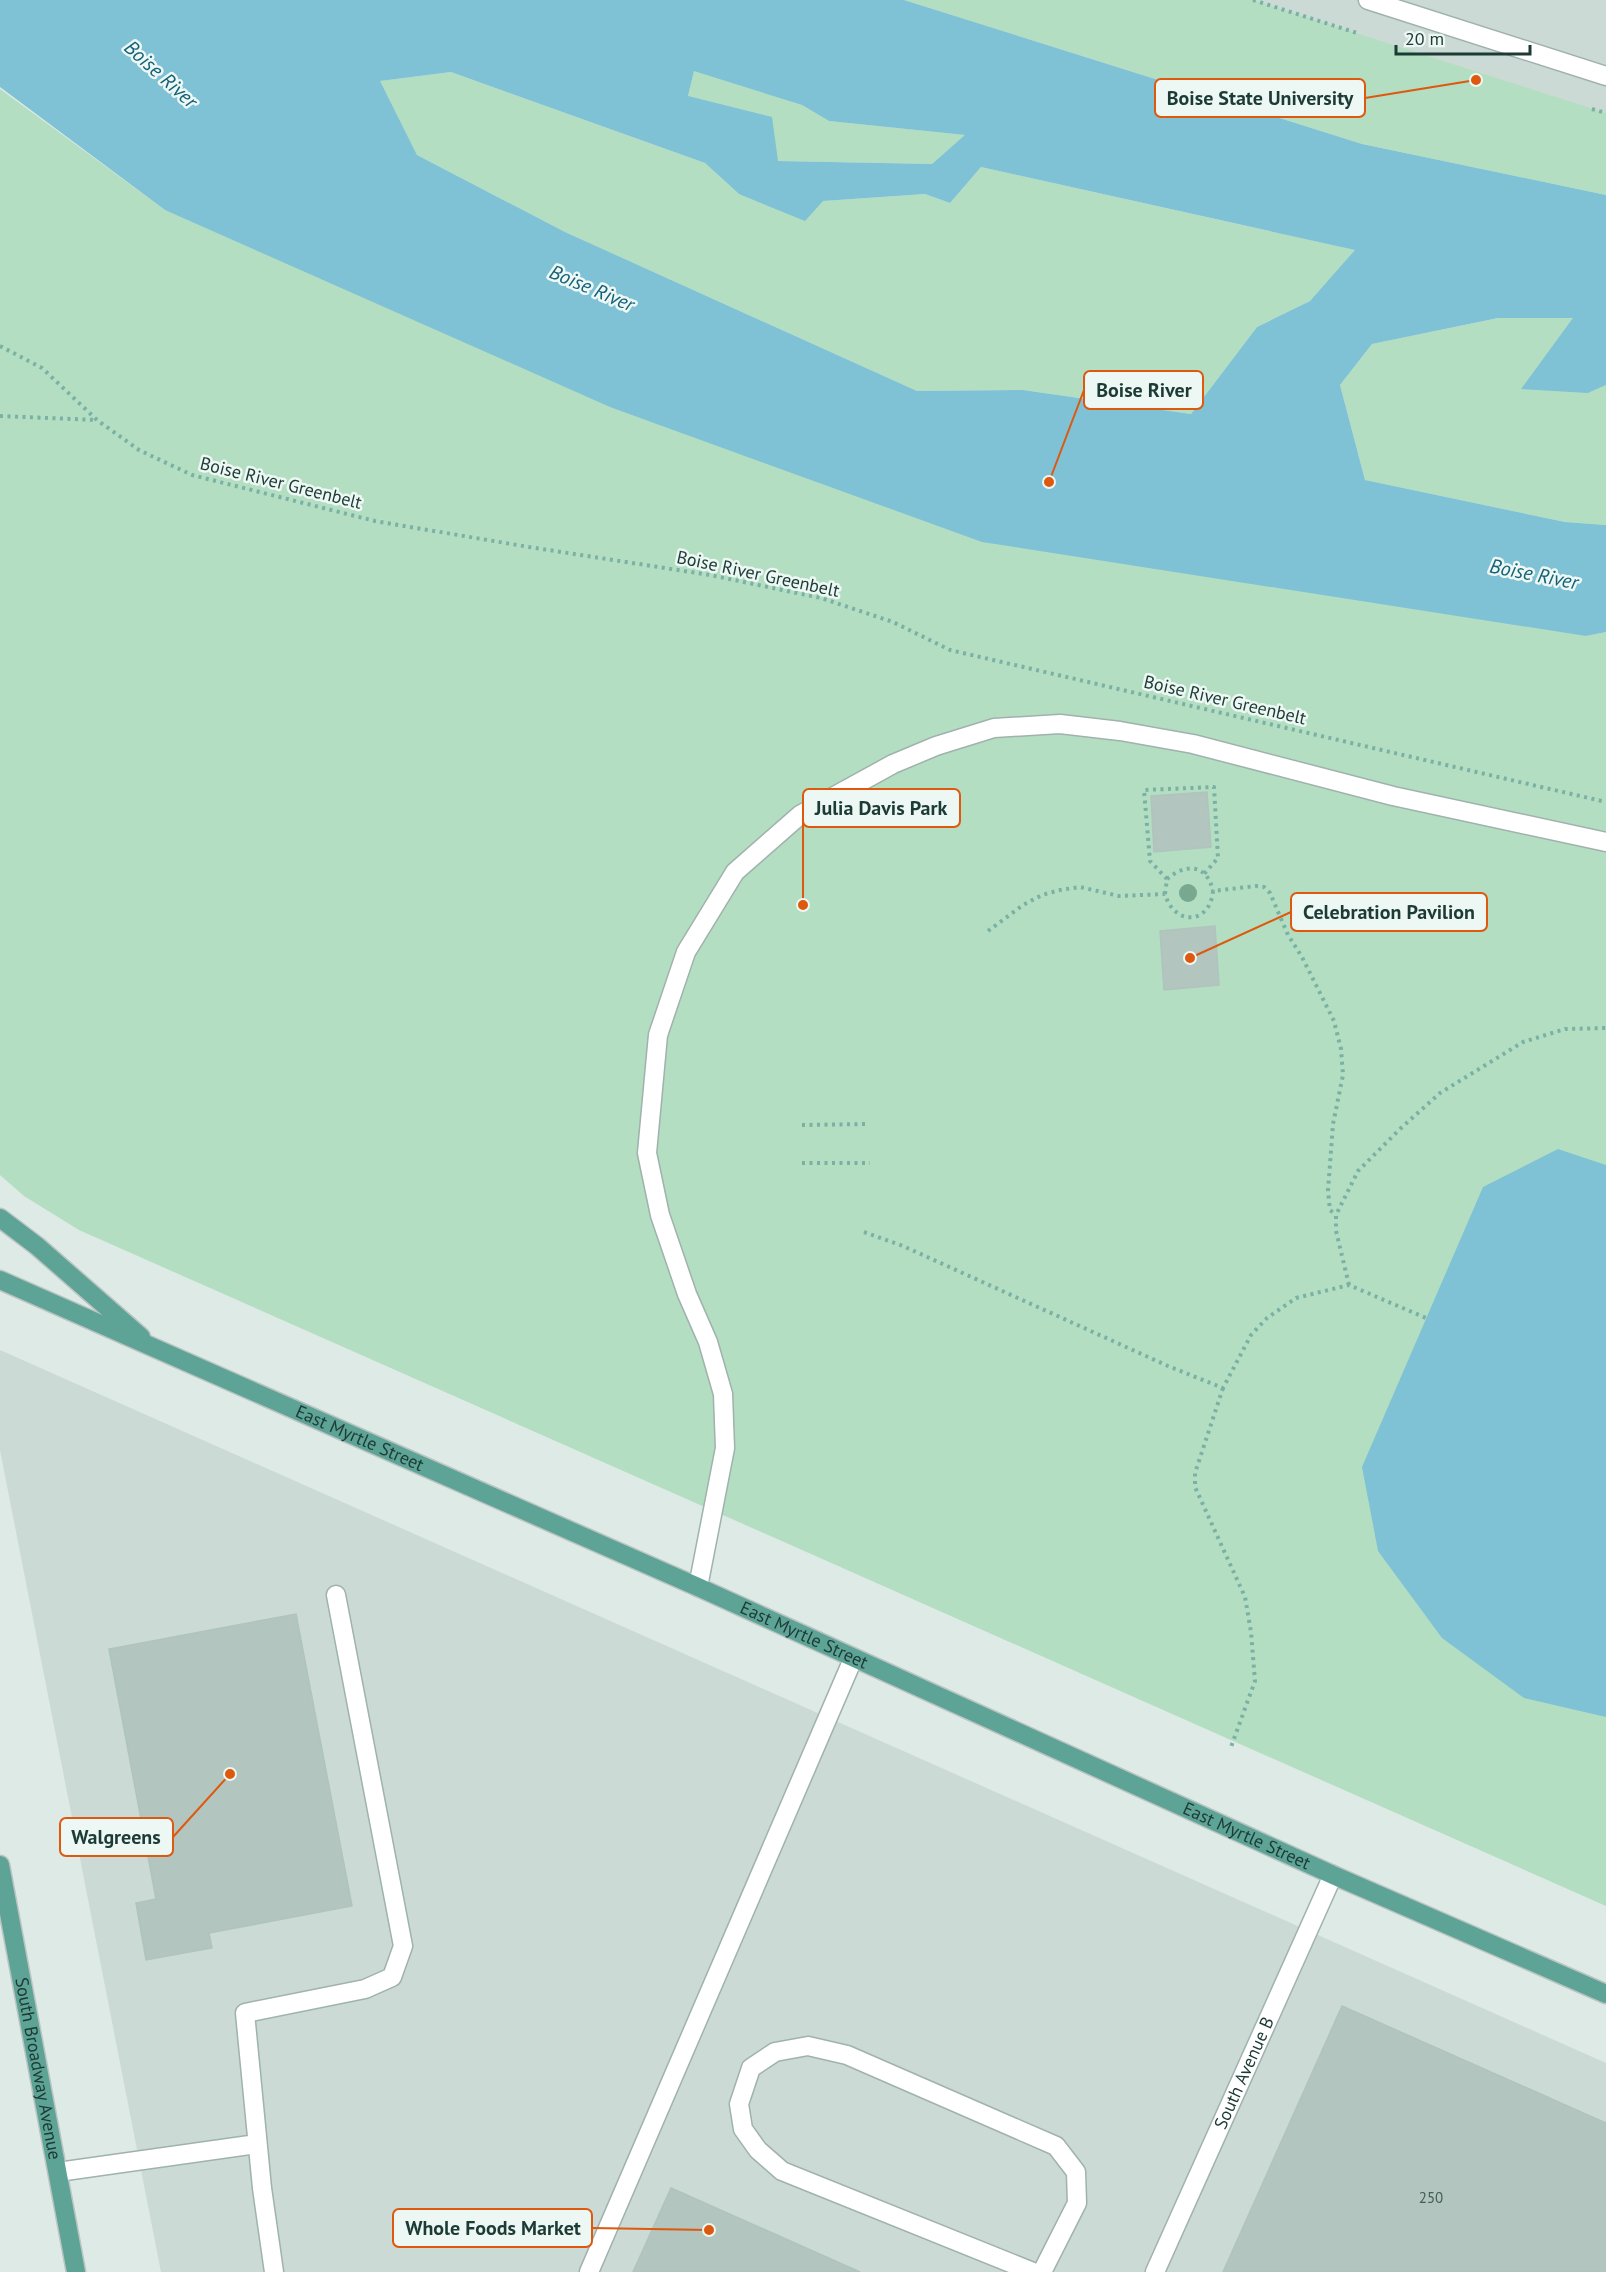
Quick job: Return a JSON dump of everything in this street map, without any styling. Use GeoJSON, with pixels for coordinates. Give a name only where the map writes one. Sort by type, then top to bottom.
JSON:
{"type":"FeatureCollection","features":[{"type":"Feature","properties":{"kind":"main road"},"geometry":{"type":"LineString","coordinates":[[0,1218],[37,1246],[154,1347]]}},
{"type":"Feature","properties":{"kind":"main road","name":"East Myrtle Street"},"geometry":{"type":"LineString","coordinates":[[0,1280],[698,1587],[1333,1875],[1606,1994]]}},
{"type":"Feature","properties":{"kind":"main road","name":"South Broadway Avenue"},"geometry":{"type":"LineString","coordinates":[[0,1865],[76,2272]]}},
{"type":"Feature","properties":{"kind":"street"},"geometry":{"type":"LineString","coordinates":[[1368,0],[1606,76]]}},
{"type":"Feature","properties":{"kind":"street"},"geometry":{"type":"LineString","coordinates":[[698,1587],[725,1448],[723,1394],[708,1342],[687,1294],[660,1215],[647,1153],[658,1035],[686,952],[735,872],[800,815],[893,764],[936,746],[994,728],[1060,724],[1120,731],[1193,744],[1393,796],[1606,842]]}},
{"type":"Feature","properties":{"kind":"street"},"geometry":{"type":"LineString","coordinates":[[274,2272],[257,2144],[245,2013],[365,1989],[392,1977],[404,1946],[336,1594]]}},
{"type":"Feature","properties":{"kind":"street"},"geometry":{"type":"LineString","coordinates":[[589,2272],[853,1659]]}},
{"type":"Feature","properties":{"kind":"street","name":"South Avenue B"},"geometry":{"type":"LineString","coordinates":[[1155,2272],[1333,1875]]}},
{"type":"Feature","properties":{"kind":"street"},"geometry":{"type":"LineString","coordinates":[[1033,2272],[782,2171],[758,2150],[742,2129],[739,2104],[751,2068],[775,2052],[808,2046],[847,2055],[1056,2146],[1076,2172],[1077,2203],[1042,2272]]}},
{"type":"Feature","properties":{"kind":"street"},"geometry":{"type":"LineString","coordinates":[[58,2172],[257,2144]]}},
{"type":"Feature","properties":{"kind":"path","name":"Boise River Greenbelt"},"geometry":{"type":"LineString","coordinates":[[0,346],[42,368],[97,420],[139,450],[192,475],[375,521],[710,575],[821,598],[893,622],[950,650],[1606,802]]}},
{"type":"Feature","properties":{"kind":"path"},"geometry":{"type":"LineString","coordinates":[[0,416],[97,420]]}},
{"type":"Feature","properties":{"kind":"path"},"geometry":{"type":"LineString","coordinates":[[1167,879],[1150,861],[1144,790],[1214,787],[1218,858],[1204,874]]}},
{"type":"Feature","properties":{"kind":"path"},"geometry":{"type":"LineString","coordinates":[[1185,868],[1196,868],[1211,881],[1213,891],[1209,909],[1201,915],[1190,918],[1170,909],[1165,894],[1167,879],[1185,868]]}},
{"type":"Feature","properties":{"kind":"path"},"geometry":{"type":"LineString","coordinates":[[1213,891],[1256,886],[1264,887],[1270,893],[1288,935],[1302,957],[1334,1021],[1341,1049],[1343,1075],[1334,1124],[1328,1191],[1330,1210],[1336,1215]]}},
{"type":"Feature","properties":{"kind":"path"},"geometry":{"type":"LineString","coordinates":[[988,931],[1023,905],[1042,895],[1060,890],[1080,887],[1119,896],[1165,894]]}},
{"type":"Feature","properties":{"kind":"path"},"geometry":{"type":"LineString","coordinates":[[1349,1285],[1337,1240],[1336,1215],[1358,1171],[1440,1093],[1523,1042],[1565,1029],[1606,1028]]}},
{"type":"Feature","properties":{"kind":"path"},"geometry":{"type":"LineString","coordinates":[[802,1125],[868,1125]]}},
{"type":"Feature","properties":{"kind":"path"},"geometry":{"type":"LineString","coordinates":[[802,1163],[870,1162]]}},
{"type":"Feature","properties":{"kind":"path"},"geometry":{"type":"LineString","coordinates":[[864,1232],[903,1246],[1168,1366],[1223,1388]]}},
{"type":"Feature","properties":{"kind":"path"},"geometry":{"type":"LineString","coordinates":[[1231,1747],[1255,1681],[1251,1632],[1245,1597],[1195,1487],[1195,1473],[1223,1388],[1251,1335],[1267,1318],[1296,1298],[1349,1285],[1426,1318]]}},
{"type":"Feature","properties":{"kind":"shaded area"},"geometry":{"type":"Polygon","coordinates":[[[1088,0],[1606,0],[1606,161],[1088,0]]]}},
{"type":"Feature","properties":{"kind":"shaded area"},"geometry":{"type":"Polygon","coordinates":[[[0,1350],[1606,2063],[1606,2272],[161,2272],[0,1450],[0,1350]]]}},
{"type":"Feature","properties":{"kind":"green space"},"geometry":{"type":"Polygon","coordinates":[[[904,0],[1253,0],[1606,113],[1606,195],[1362,144],[904,0]]]}},
{"type":"Feature","properties":{"kind":"green space"},"geometry":{"type":"Polygon","coordinates":[[[694,70],[802,105],[829,121],[966,135],[932,164],[778,161],[688,96],[694,70]]]}},
{"type":"Feature","properties":{"kind":"green space"},"geometry":{"type":"Polygon","coordinates":[[[451,72],[705,163],[739,194],[823,201],[925,194],[950,203],[981,167],[1356,250],[1310,301],[1257,327],[1191,414],[1023,390],[917,391],[565,232],[417,155],[379,81],[451,72]]]}},
{"type":"Feature","properties":{"kind":"green space"},"geometry":{"type":"Polygon","coordinates":[[[0,89],[165,210],[1586,636],[1606,632],[1606,1906],[79,1230],[24,1196],[0,1175],[0,89]]]}},
{"type":"Feature","properties":{"kind":"green space"},"geometry":{"type":"Polygon","coordinates":[[[1498,318],[1574,318],[1588,393],[1606,385],[1606,525],[1565,522],[1365,480],[1340,385],[1372,344],[1498,318]]]}},
{"type":"Feature","properties":{"kind":"water"},"geometry":{"type":"Polygon","coordinates":[[[0,0],[904,0],[1362,144],[1606,195],[1606,385],[1588,393],[1521,389],[1573,318],[1498,318],[1372,344],[1340,385],[1365,480],[1565,522],[1606,525],[1606,632],[1586,636],[982,542],[610,407],[165,210],[0,87],[0,0]],[[694,71],[688,96],[772,117],[778,161],[932,164],[965,135],[829,121],[802,105],[694,71]],[[451,72],[380,81],[417,155],[565,232],[917,391],[1023,390],[1191,414],[1257,327],[1310,301],[1355,250],[981,167],[950,203],[925,194],[823,201],[805,221],[739,194],[705,163],[451,72]]]}},
{"type":"Feature","properties":{"kind":"water"},"geometry":{"type":"Polygon","coordinates":[[[1558,1149],[1606,1165],[1606,1717],[1524,1698],[1442,1638],[1378,1551],[1362,1467],[1483,1187],[1558,1149]]]}},
{"type":"Feature","properties":{"kind":"building"},"geometry":{"type":"Polygon","coordinates":[[[1207,792],[1211,847],[1154,852],[1151,796],[1207,792]]]}},
{"type":"Feature","properties":{"kind":"building"},"geometry":{"type":"Polygon","coordinates":[[[1215,926],[1219,985],[1164,990],[1160,931],[1215,926]]]}},
{"type":"Feature","properties":{"kind":"building"},"geometry":{"type":"Polygon","coordinates":[[[296,1614],[352,1906],[209,1933],[212,1948],[146,1960],[136,1903],[156,1899],[109,1649],[296,1614]]]}},
{"type":"Feature","properties":{"kind":"building"},"geometry":{"type":"Polygon","coordinates":[[[1342,2006],[1606,2123],[1606,2272],[1223,2272],[1342,2006]]]}},
{"type":"Feature","properties":{"kind":"building"},"geometry":{"type":"Polygon","coordinates":[[[671,2188],[860,2272],[633,2272],[671,2188]]]}},
{"type":"Feature","properties":{"kind":"place","name":"Boise State University"},"geometry":{"type":"Point","coordinates":[1476,80]}},
{"type":"Feature","properties":{"kind":"place","name":"Boise River"},"geometry":{"type":"Point","coordinates":[1049,482]}},
{"type":"Feature","properties":{"kind":"place","name":"Julia Davis Park"},"geometry":{"type":"Point","coordinates":[803,905]}},
{"type":"Feature","properties":{"kind":"place","name":"Celebration Pavilion"},"geometry":{"type":"Point","coordinates":[1190,958]}},
{"type":"Feature","properties":{"kind":"place","name":"Walgreens"},"geometry":{"type":"Point","coordinates":[230,1774]}},
{"type":"Feature","properties":{"kind":"place","name":"Whole Foods Market"},"geometry":{"type":"Point","coordinates":[709,2230]}}]}
